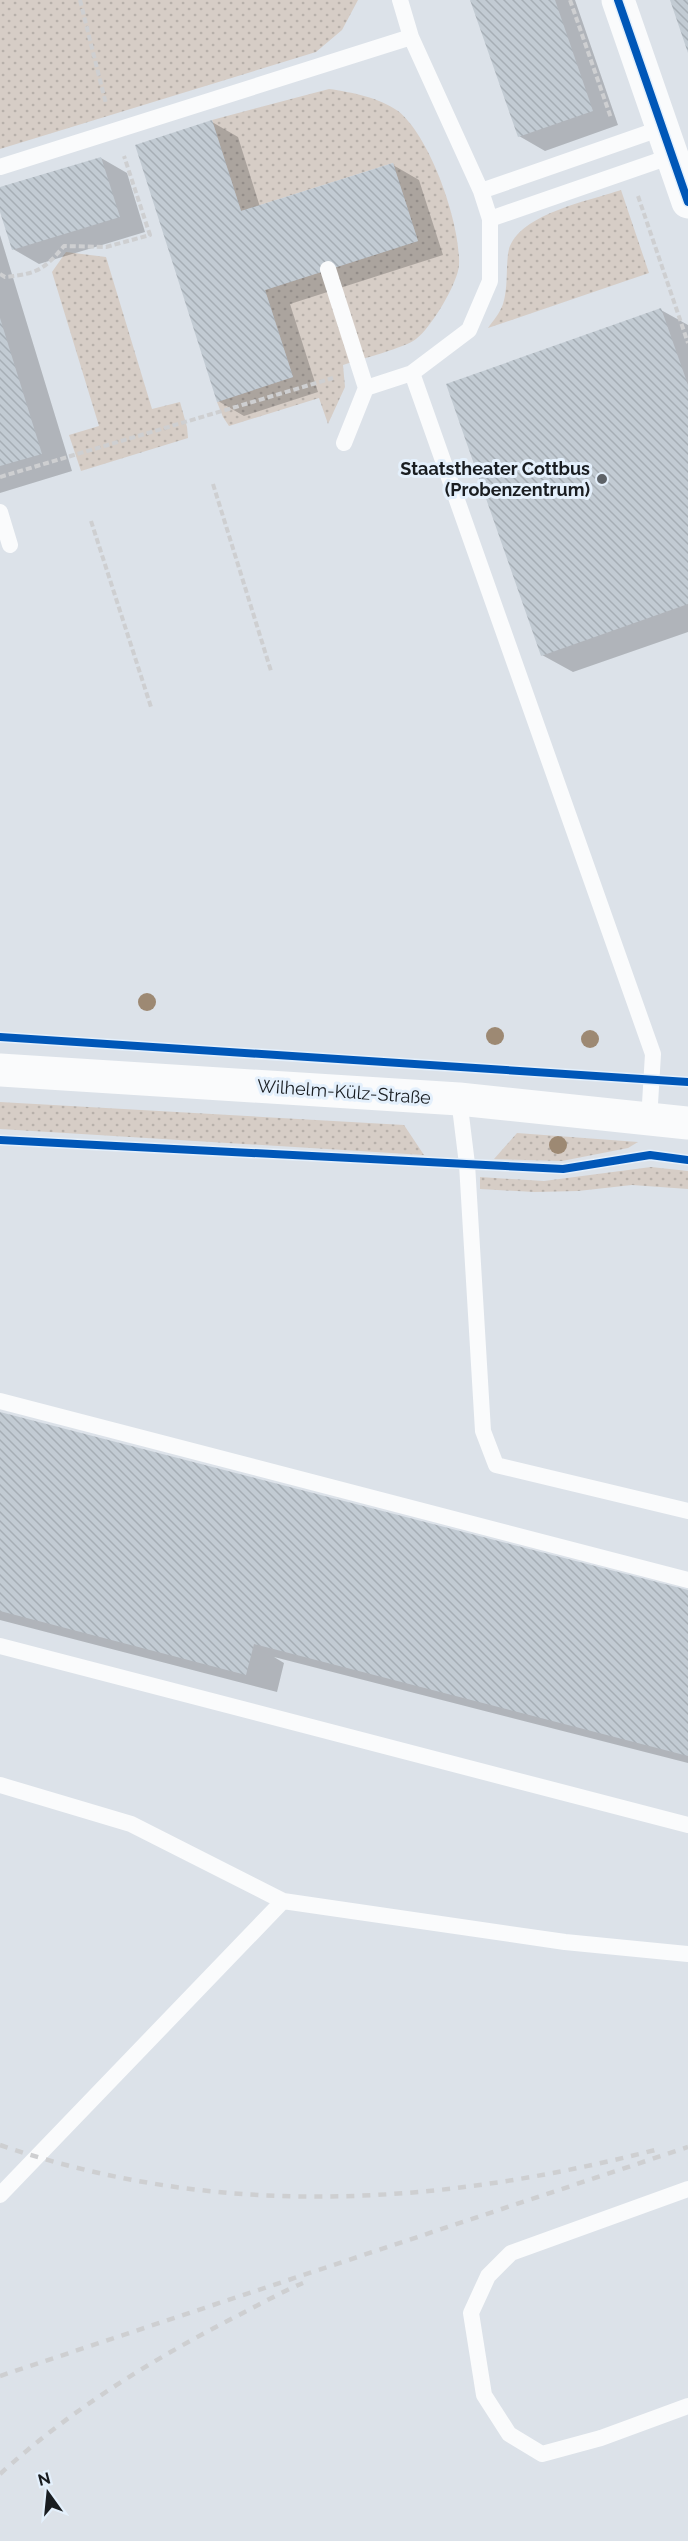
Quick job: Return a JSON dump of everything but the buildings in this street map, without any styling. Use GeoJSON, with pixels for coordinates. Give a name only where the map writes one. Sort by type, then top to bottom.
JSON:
{"type":"FeatureCollection","features":[{"type":"Feature","properties":{"kind":"main road"},"geometry":{"type":"LineString","coordinates":[[618,0],[688,202]]}},
{"type":"Feature","properties":{"kind":"main road","name":"Wilhelm-Külz-Straße"},"geometry":{"type":"LineString","coordinates":[[0,1070],[459,1100],[688,1123]]}},
{"type":"Feature","properties":{"kind":"lane"},"geometry":{"type":"LineString","coordinates":[[366,388],[412,373],[469,330],[490,281],[490,219],[481,191],[411,37],[400,0]]}},
{"type":"Feature","properties":{"kind":"lane"},"geometry":{"type":"LineString","coordinates":[[0,166],[411,37]]}},
{"type":"Feature","properties":{"kind":"lane"},"geometry":{"type":"LineString","coordinates":[[481,191],[667,142]]}},
{"type":"Feature","properties":{"kind":"lane"},"geometry":{"type":"LineString","coordinates":[[490,219],[667,142]]}},
{"type":"Feature","properties":{"kind":"lane"},"geometry":{"type":"LineString","coordinates":[[328,270],[366,388],[344,443]]}},
{"type":"Feature","properties":{"kind":"lane"},"geometry":{"type":"LineString","coordinates":[[412,373],[653,1054],[650,1119]]}},
{"type":"Feature","properties":{"kind":"lane"},"geometry":{"type":"LineString","coordinates":[[0,512],[10,545]]}},
{"type":"Feature","properties":{"kind":"lane"},"geometry":{"type":"LineString","coordinates":[[459,1100],[467,1164],[483,1431],[496,1465],[688,1511]]}},
{"type":"Feature","properties":{"kind":"lane"},"geometry":{"type":"LineString","coordinates":[[0,1401],[688,1581]]}},
{"type":"Feature","properties":{"kind":"lane"},"geometry":{"type":"LineString","coordinates":[[0,1646],[688,1825]]}},
{"type":"Feature","properties":{"kind":"lane"},"geometry":{"type":"LineString","coordinates":[[0,1785],[131,1824],[283,1901],[565,1942],[688,1954]]}},
{"type":"Feature","properties":{"kind":"lane"},"geometry":{"type":"LineString","coordinates":[[0,2195],[283,1901]]}},
{"type":"Feature","properties":{"kind":"lane"},"geometry":{"type":"LineString","coordinates":[[688,2189],[510,2253],[488,2276],[471,2313],[484,2395],[510,2434],[542,2454],[601,2438],[688,2406]]}},
{"type":"Feature","properties":{"kind":"path"},"geometry":{"type":"LineString","coordinates":[[0,274],[5,277],[26,275],[48,265],[64,246],[106,247],[150,235],[107,108],[80,0]]}},
{"type":"Feature","properties":{"kind":"path"},"geometry":{"type":"LineString","coordinates":[[0,477],[339,376],[366,388]]}},
{"type":"Feature","properties":{"kind":"path"},"geometry":{"type":"LineString","coordinates":[[213,484],[271,671]]}},
{"type":"Feature","properties":{"kind":"path"},"geometry":{"type":"LineString","coordinates":[[91,521],[151,707]]}},
{"type":"Feature","properties":{"kind":"shaded area"},"geometry":{"type":"Polygon","coordinates":[[[0,0],[358,0],[342,30],[316,52],[0,149],[0,0]]]}},
{"type":"Feature","properties":{"kind":"shaded area"},"geometry":{"type":"Polygon","coordinates":[[[329,89],[383,102],[398,111],[410,123],[432,160],[449,205],[458,248],[457,273],[436,315],[416,339],[343,365],[345,387],[328,424],[319,398],[229,426],[217,402],[293,377],[265,290],[418,241],[393,163],[241,211],[212,120],[329,89]]]}},
{"type":"Feature","properties":{"kind":"shaded area"},"geometry":{"type":"Polygon","coordinates":[[[621,190],[649,273],[488,328],[503,304],[508,254],[513,241],[523,229],[554,212],[621,190]]]}},
{"type":"Feature","properties":{"kind":"shaded area"},"geometry":{"type":"Polygon","coordinates":[[[66,252],[106,257],[152,409],[180,402],[188,438],[81,471],[69,435],[99,426],[52,272],[66,252]]]}},
{"type":"Feature","properties":{"kind":"shaded area"},"geometry":{"type":"Polygon","coordinates":[[[0,1102],[404,1125],[424,1155],[0,1129],[0,1102]]]}},
{"type":"Feature","properties":{"kind":"shaded area"},"geometry":{"type":"Polygon","coordinates":[[[517,1133],[638,1142],[628,1148],[562,1161],[494,1159],[517,1133]]]}},
{"type":"Feature","properties":{"kind":"shaded area"},"geometry":{"type":"Polygon","coordinates":[[[651,1167],[688,1171],[688,1189],[632,1185],[578,1191],[534,1192],[480,1189],[480,1177],[544,1181],[651,1167]]]}},
{"type":"Feature","properties":{"kind":"railway"},"geometry":{"type":"LineString","coordinates":[[0,2145],[82,2169],[164,2185],[246,2194],[329,2196],[411,2193],[494,2183],[576,2168],[659,2149]]}},
{"type":"Feature","properties":{"kind":"railway"},"geometry":{"type":"LineString","coordinates":[[0,2376],[688,2147]]}},
{"type":"Feature","properties":{"kind":"railway"},"geometry":{"type":"LineString","coordinates":[[0,2474],[55,2428],[113,2387],[174,2350],[303,2283]]}},
{"type":"Feature","properties":{"kind":"cycle path"},"geometry":{"type":"LineString","coordinates":[[618,0],[688,202]]}},
{"type":"Feature","properties":{"kind":"cycle path"},"geometry":{"type":"LineString","coordinates":[[0,1037],[688,1082]]}},
{"type":"Feature","properties":{"kind":"cycle path"},"geometry":{"type":"LineString","coordinates":[[0,1140],[563,1169],[650,1155],[688,1160]]}},
{"type":"Feature","properties":{"kind":"place","name":"Staatstheater Cottbus (Probenzentrum)"},"geometry":{"type":"Point","coordinates":[602,479]}}]}
